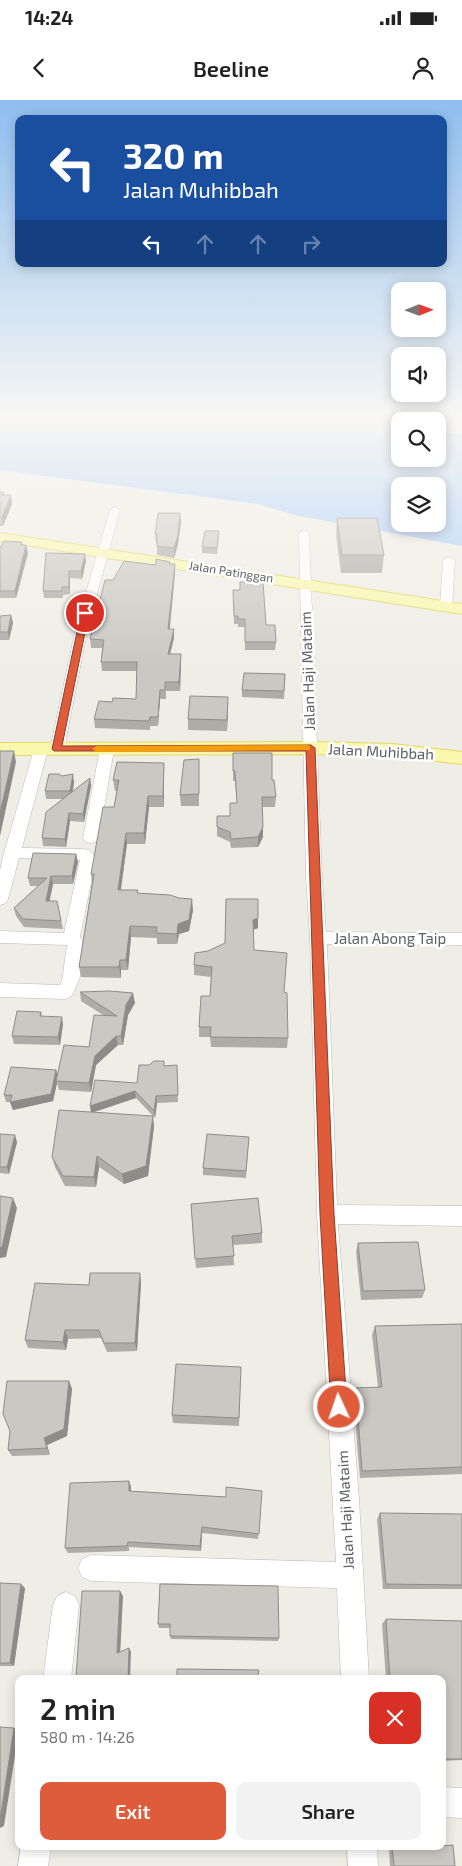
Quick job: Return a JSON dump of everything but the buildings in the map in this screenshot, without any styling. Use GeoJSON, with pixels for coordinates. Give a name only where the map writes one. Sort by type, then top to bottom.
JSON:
{"type":"FeatureCollection","features":[{"type":"Feature","properties":{"kind":"main road","name":"Jalan Patinggan"},"geometry":{"type":"LineString","coordinates":[[0,537],[462,609]]}},
{"type":"Feature","properties":{"kind":"main road","name":"Jalan Muhibbah"},"geometry":{"type":"LineString","coordinates":[[0,749],[311,748],[393,750],[462,758]]}},
{"type":"Feature","properties":{"kind":"street"},"geometry":{"type":"LineString","coordinates":[[0,898],[12,853],[49,749],[115,510]]}},
{"type":"Feature","properties":{"kind":"street","name":"Jalan Haji Mataim"},"geometry":{"type":"LineString","coordinates":[[304,532],[304,584],[327,1214],[355,1675]]}},
{"type":"Feature","properties":{"kind":"street"},"geometry":{"type":"LineString","coordinates":[[446,607],[449,560]]}},
{"type":"Feature","properties":{"kind":"street"},"geometry":{"type":"LineString","coordinates":[[92,838],[108,749]]}},
{"type":"Feature","properties":{"kind":"street"},"geometry":{"type":"LineString","coordinates":[[12,853],[83,854],[88,858],[71,939]]}},
{"type":"Feature","properties":{"kind":"street"},"geometry":{"type":"LineString","coordinates":[[0,937],[71,939],[75,942],[76,948],[71,982],[74,992],[0,990]]}},
{"type":"Feature","properties":{"kind":"street","name":"Jalan Abong Taip"},"geometry":{"type":"LineString","coordinates":[[318,938],[462,939]]}},
{"type":"Feature","properties":{"kind":"street"},"geometry":{"type":"LineString","coordinates":[[327,1214],[462,1216]]}},
{"type":"Feature","properties":{"kind":"street"},"geometry":{"type":"LineString","coordinates":[[91,1568],[350,1575]]}},
{"type":"Feature","properties":{"kind":"street"},"geometry":{"type":"LineString","coordinates":[[57,1675],[66,1605]]}},
{"type":"Feature","properties":{"kind":"street"},"geometry":{"type":"LineString","coordinates":[[446,1802],[462,1803]]}},
{"type":"Feature","properties":{"kind":"street"},"geometry":{"type":"LineString","coordinates":[[33,1866],[35,1850]]}},
{"type":"Feature","properties":{"kind":"street"},"geometry":{"type":"LineString","coordinates":[[362,1850],[363,1866]]}},
{"type":"Feature","properties":{"kind":"water"},"geometry":{"type":"Polygon","coordinates":[[[246,502],[391,502],[391,532],[446,532],[446,502],[462,502],[462,546],[294,515],[258,504],[246,502]]]}},
{"type":"Feature","properties":{"kind":"slow traffic"},"geometry":{"type":"LineString","coordinates":[[97,749],[307,748]]}},
{"type":"Feature","properties":{"kind":"route"},"geometry":{"type":"LineString","coordinates":[[85,613],[57,749],[311,748],[327,1214],[339,1407]]}}]}
